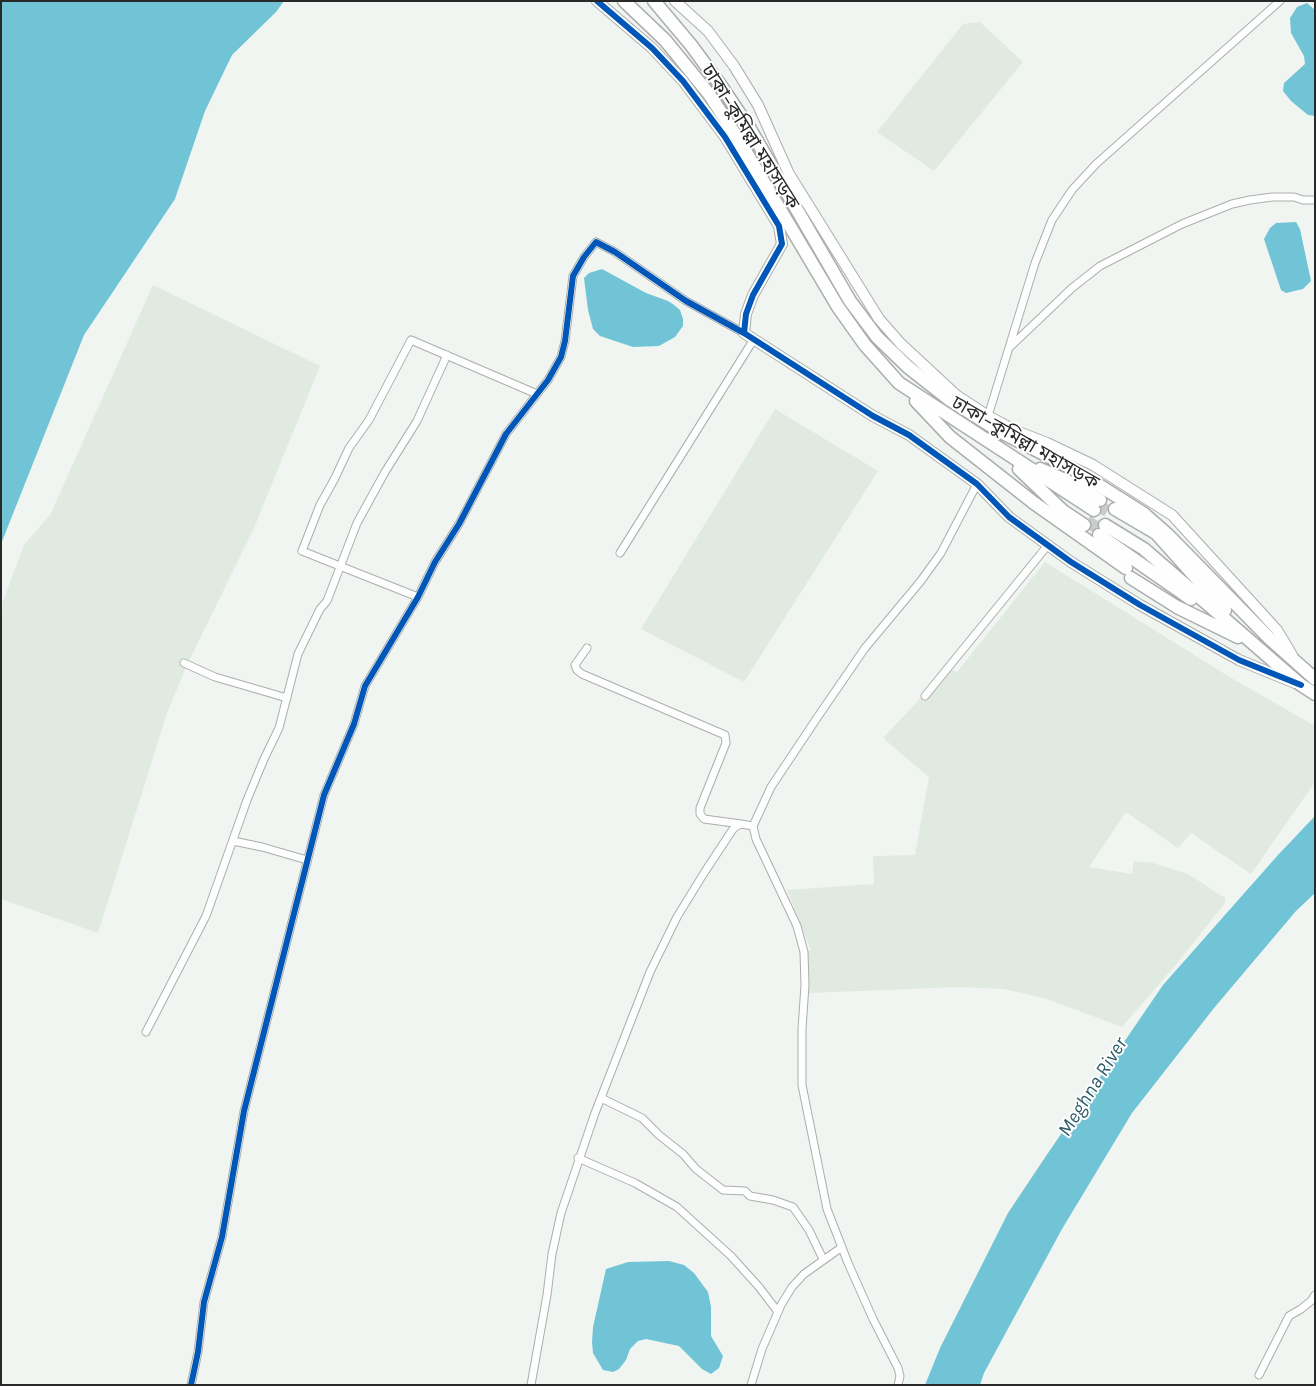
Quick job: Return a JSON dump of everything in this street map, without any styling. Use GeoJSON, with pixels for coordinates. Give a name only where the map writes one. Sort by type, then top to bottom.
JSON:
{"type":"FeatureCollection","features":[{"type":"Feature","properties":{"kind":"highway","name":"ঢাকা–কুমিল্লা মহাসড়ক"},"geometry":{"type":"LineString","coordinates":[[624,1],[665,40],[709,94],[737,137],[838,307],[864,345],[950,437],[1034,503],[1105,525],[1148,544],[1260,649],[1301,685],[1315,693]]}},
{"type":"Feature","properties":{"kind":"highway","name":"ঢাকা–কুমিল্লা মহাসড়ক"},"geometry":{"type":"LineString","coordinates":[[654,1],[691,45],[750,129],[850,301],[877,337],[908,367],[950,400],[999,431],[1075,470],[1143,514],[1168,535],[1264,633],[1315,679]]}},
{"type":"Feature","properties":{"kind":"highway","name":"ঢাকা–কুমিল্লা মহাসড়ক"},"geometry":{"type":"LineString","coordinates":[[899,383],[999,450],[1092,513],[1063,511],[999,450]]}},
{"type":"Feature","properties":{"kind":"highway","name":"ঢাকা–কুমিল্লা মহাসড়ক"},"geometry":{"type":"LineString","coordinates":[[1105,525],[1130,570],[1211,622],[1260,649]]}},
{"type":"Feature","properties":{"kind":"highway","name":"ঢাকা–কুমিল্লা মহাসড়ক"},"geometry":{"type":"LineString","coordinates":[[1105,525],[1137,560],[1260,649]]}},
{"type":"Feature","properties":{"kind":"street"},"geometry":{"type":"LineString","coordinates":[[597,1],[652,48],[684,81],[726,137],[779,226],[782,244],[753,296],[746,314],[744,333]]}},
{"type":"Feature","properties":{"kind":"street"},"geometry":{"type":"LineString","coordinates":[[675,1],[708,31],[734,66],[758,106],[789,174],[880,320],[901,344],[956,396],[1016,431],[1047,443],[1093,465],[1172,515],[1277,630],[1298,665]]}},
{"type":"Feature","properties":{"kind":"street"},"geometry":{"type":"LineString","coordinates":[[988,416],[1035,263],[1052,220],[1072,190],[1096,164],[1280,1]]}},
{"type":"Feature","properties":{"kind":"street"},"geometry":{"type":"LineString","coordinates":[[1010,346],[1072,288],[1100,266],[1182,224],[1232,204],[1272,196],[1315,200]]}},
{"type":"Feature","properties":{"kind":"street"},"geometry":{"type":"LineString","coordinates":[[192,1385],[204,1302],[222,1237],[244,1111],[324,795],[354,724],[365,686],[418,597],[435,562],[458,524],[506,434],[548,380],[561,357],[565,341],[573,276],[596,242],[615,252],[686,301],[754,339],[873,416],[909,435],[977,484],[1008,516],[1071,562],[1140,605],[1239,660],[1301,685]]}},
{"type":"Feature","properties":{"kind":"street"},"geometry":{"type":"LineString","coordinates":[[620,553],[754,339]]}},
{"type":"Feature","properties":{"kind":"street"},"geometry":{"type":"LineString","coordinates":[[418,597],[302,551],[320,505],[336,478],[349,448],[369,420],[411,340],[537,394]]}},
{"type":"Feature","properties":{"kind":"street"},"geometry":{"type":"LineString","coordinates":[[146,1032],[206,916],[247,800],[279,728],[298,654],[320,609],[327,601],[358,523],[385,472],[417,421],[447,355]]}},
{"type":"Feature","properties":{"kind":"street"},"geometry":{"type":"LineString","coordinates":[[898,1385],[900,1376],[898,1368],[873,1320],[827,1209],[802,1085],[802,1029],[805,985],[803,946],[797,926],[756,839],[753,826],[771,787],[829,700],[865,648],[920,582],[941,553],[977,484]]}},
{"type":"Feature","properties":{"kind":"street"},"geometry":{"type":"LineString","coordinates":[[925,696],[1048,545]]}},
{"type":"Feature","properties":{"kind":"street"},"geometry":{"type":"LineString","coordinates":[[587,648],[575,665],[582,674],[725,735],[726,743],[700,808],[700,814],[704,819],[708,820],[753,826]]}},
{"type":"Feature","properties":{"kind":"street"},"geometry":{"type":"LineString","coordinates":[[184,663],[216,677],[287,698]]}},
{"type":"Feature","properties":{"kind":"street"},"geometry":{"type":"LineString","coordinates":[[531,1385],[547,1295],[552,1254],[561,1213],[578,1158],[650,972],[677,916],[731,832],[741,824]]}},
{"type":"Feature","properties":{"kind":"street"},"geometry":{"type":"LineString","coordinates":[[233,841],[307,860]]}},
{"type":"Feature","properties":{"kind":"street"},"geometry":{"type":"LineString","coordinates":[[601,1098],[642,1118],[696,1169],[722,1190],[745,1191],[750,1196],[773,1200],[793,1207],[823,1259]]}},
{"type":"Feature","properties":{"kind":"street"},"geometry":{"type":"LineString","coordinates":[[578,1158],[635,1183],[677,1207],[731,1256],[759,1287],[778,1312]]}},
{"type":"Feature","properties":{"kind":"street"},"geometry":{"type":"LineString","coordinates":[[751,1385],[762,1349],[778,1312],[792,1287],[804,1274],[842,1247]]}},
{"type":"Feature","properties":{"kind":"street"},"geometry":{"type":"LineString","coordinates":[[1259,1375],[1289,1316],[1301,1310],[1315,1295]]}},
{"type":"Feature","properties":{"kind":"shaded area"},"geometry":{"type":"Polygon","coordinates":[[[980,22],[1023,62],[934,171],[877,132],[963,24],[980,22]]]}},
{"type":"Feature","properties":{"kind":"shaded area"},"geometry":{"type":"Polygon","coordinates":[[[153,285],[320,366],[254,528],[187,665],[167,713],[98,933],[1,899],[1,623],[3,601],[24,545],[50,515],[153,285]]]}},
{"type":"Feature","properties":{"kind":"shaded area"},"geometry":{"type":"Polygon","coordinates":[[[775,409],[878,471],[744,682],[641,629],[775,409]]]}},
{"type":"Feature","properties":{"kind":"shaded area"},"geometry":{"type":"Polygon","coordinates":[[[1045,562],[1228,676],[1315,726],[1315,782],[1251,874],[1191,833],[1178,848],[1126,812],[1089,867],[1132,874],[1134,861],[1153,863],[1188,874],[1225,898],[1225,903],[1179,961],[1122,1027],[1047,999],[1004,989],[959,987],[809,993],[799,951],[811,950],[787,890],[874,884],[873,856],[915,855],[929,777],[883,738],[948,669],[957,672],[1045,562]]]}},
{"type":"Feature","properties":{"kind":"water"},"geometry":{"type":"Polygon","coordinates":[[[1,1],[284,1],[276,12],[232,55],[205,111],[175,199],[84,335],[1,544],[1,1]]]}},
{"type":"Feature","properties":{"kind":"water"},"geometry":{"type":"Polygon","coordinates":[[[1307,3],[1315,10],[1315,116],[1308,115],[1291,101],[1283,91],[1284,83],[1305,64],[1304,56],[1291,33],[1290,18],[1297,7],[1307,3]]]}},
{"type":"Feature","properties":{"kind":"water"},"geometry":{"type":"Polygon","coordinates":[[[1296,222],[1300,229],[1311,281],[1303,289],[1286,293],[1281,290],[1264,239],[1270,228],[1276,223],[1296,222]]]}},
{"type":"Feature","properties":{"kind":"water"},"geometry":{"type":"Polygon","coordinates":[[[602,269],[646,293],[668,301],[680,310],[683,326],[675,337],[659,346],[633,347],[600,336],[593,329],[588,310],[584,278],[589,273],[602,269]]]}},
{"type":"Feature","properties":{"kind":"water"},"geometry":{"type":"Polygon","coordinates":[[[1315,816],[1315,893],[1296,911],[1214,1008],[1132,1113],[1062,1229],[984,1373],[980,1385],[925,1385],[940,1348],[1008,1213],[1163,985],[1315,816]]]}},
{"type":"Feature","properties":{"kind":"water"},"geometry":{"type":"Polygon","coordinates":[[[669,1261],[684,1265],[694,1273],[708,1292],[711,1307],[711,1336],[723,1356],[719,1368],[711,1374],[702,1369],[679,1346],[646,1339],[638,1341],[630,1349],[626,1360],[619,1369],[613,1372],[603,1370],[593,1353],[592,1342],[593,1327],[606,1269],[628,1262],[669,1261]]]}},
{"type":"Feature","properties":{"kind":"tunnel"},"geometry":{"type":"LineString","coordinates":[[1097,505],[1112,514]]}},
{"type":"Feature","properties":{"kind":"tunnel"},"geometry":{"type":"LineString","coordinates":[[1087,521],[1102,531]]}},
{"type":"Feature","properties":{"kind":"cycle path"},"geometry":{"type":"LineString","coordinates":[[597,1],[652,48],[683,81],[725,137],[779,226],[782,244],[753,295],[746,314],[744,333],[873,416],[909,435],[977,484],[1009,517],[1071,562],[1140,605],[1239,660],[1301,685]]}},
{"type":"Feature","properties":{"kind":"cycle path"},"geometry":{"type":"LineString","coordinates":[[191,1385],[198,1352],[204,1302],[222,1237],[244,1111],[324,795],[354,724],[365,686],[418,597],[435,562],[459,524],[506,434],[548,380],[561,357],[565,341],[573,276],[584,257],[596,242],[615,252],[686,301],[744,333]]}},
{"type":"Feature","properties":{"kind":"water label","name":"Meghna River"},"geometry":{"type":"Point","coordinates":[1093,1087]}}]}
